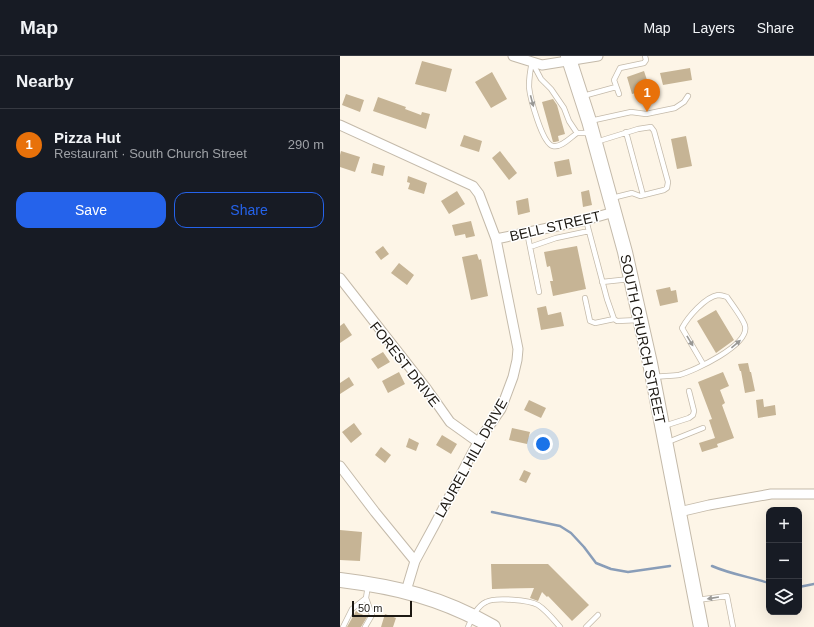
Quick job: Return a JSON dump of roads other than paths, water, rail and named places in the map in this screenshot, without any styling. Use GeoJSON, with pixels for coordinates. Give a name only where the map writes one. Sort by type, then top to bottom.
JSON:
{"type":"FeatureCollection","features":[{"type":"Feature","properties":{"kind":"main road","name":"SOUTH CHURCH STREET"},"geometry":{"type":"LineString","coordinates":[[569,59],[592,132],[631,279],[653,377],[701,627]]}},
{"type":"Feature","properties":{"kind":"main road"},"geometry":{"type":"LineString","coordinates":[[340,580],[406,591],[423,596],[470,622],[492,627]]}},
{"type":"Feature","properties":{"kind":"street"},"geometry":{"type":"LineString","coordinates":[[513,56],[542,65],[569,59],[598,56]]}},
{"type":"Feature","properties":{"kind":"street","name":"LAUREL HILL DRIVE"},"geometry":{"type":"LineString","coordinates":[[340,125],[473,186],[479,194],[496,239],[518,349],[517,360],[501,409],[478,442],[415,561],[406,591]]}},
{"type":"Feature","properties":{"kind":"street","name":"BELL STREET"},"geometry":{"type":"LineString","coordinates":[[496,239],[586,220],[612,205]]}},
{"type":"Feature","properties":{"kind":"street","name":"FOREST DRIVE"},"geometry":{"type":"LineString","coordinates":[[340,278],[426,388],[450,422],[478,442]]}},
{"type":"Feature","properties":{"kind":"street"},"geometry":{"type":"LineString","coordinates":[[340,466],[415,561]]}},
{"type":"Feature","properties":{"kind":"street"},"geometry":{"type":"LineString","coordinates":[[678,512],[768,494],[814,494]]}},
{"type":"Feature","properties":{"kind":"lane"},"geometry":{"type":"LineString","coordinates":[[619,94],[614,80],[620,68],[644,63],[646,60],[645,56]]}},
{"type":"Feature","properties":{"kind":"lane"},"geometry":{"type":"LineString","coordinates":[[528,60],[540,79],[551,89],[564,108],[569,121],[577,133]]}},
{"type":"Feature","properties":{"kind":"lane"},"geometry":{"type":"LineString","coordinates":[[528,60],[529,89],[542,135],[550,145],[554,147],[560,145],[577,133],[626,132],[638,128],[651,127],[654,131],[668,182],[667,188],[640,196],[632,193],[612,205]]}},
{"type":"Feature","properties":{"kind":"lane"},"geometry":{"type":"LineString","coordinates":[[581,96],[616,86]]}},
{"type":"Feature","properties":{"kind":"lane"},"geometry":{"type":"LineString","coordinates":[[592,132],[631,112],[646,114],[675,108],[684,102],[688,96]]}},
{"type":"Feature","properties":{"kind":"lane"},"geometry":{"type":"LineString","coordinates":[[626,132],[643,195]]}},
{"type":"Feature","properties":{"kind":"lane"},"geometry":{"type":"LineString","coordinates":[[586,220],[602,282],[614,319]]}},
{"type":"Feature","properties":{"kind":"lane"},"geometry":{"type":"LineString","coordinates":[[530,247],[556,238],[589,231]]}},
{"type":"Feature","properties":{"kind":"lane"},"geometry":{"type":"LineString","coordinates":[[527,232],[539,292]]}},
{"type":"Feature","properties":{"kind":"lane"},"geometry":{"type":"LineString","coordinates":[[602,282],[631,279]]}},
{"type":"Feature","properties":{"kind":"lane"},"geometry":{"type":"LineString","coordinates":[[653,377],[680,374],[703,364],[718,357],[739,343],[744,336],[746,326],[727,297],[719,295],[714,296],[701,305],[686,320],[682,328],[703,364]]}},
{"type":"Feature","properties":{"kind":"lane"},"geometry":{"type":"LineString","coordinates":[[585,298],[590,321],[595,323],[614,319],[617,321],[640,320]]}},
{"type":"Feature","properties":{"kind":"lane"},"geometry":{"type":"LineString","coordinates":[[662,426],[689,418],[693,415],[694,411],[689,391]]}},
{"type":"Feature","properties":{"kind":"lane"},"geometry":{"type":"LineString","coordinates":[[665,443],[703,428]]}},
{"type":"Feature","properties":{"kind":"lane"},"geometry":{"type":"LineString","coordinates":[[366,627],[372,615],[366,598],[368,584]]}},
{"type":"Feature","properties":{"kind":"lane"},"geometry":{"type":"LineString","coordinates":[[696,600],[727,596],[733,627]]}},
{"type":"Feature","properties":{"kind":"lane"},"geometry":{"type":"LineString","coordinates":[[343,627],[352,609],[366,598]]}},
{"type":"Feature","properties":{"kind":"lane"},"geometry":{"type":"LineString","coordinates":[[470,622],[481,606],[486,602],[491,600],[524,600],[538,606],[560,627]]}},
{"type":"Feature","properties":{"kind":"lane"},"geometry":{"type":"LineString","coordinates":[[586,627],[598,615]]}},
{"type":"Feature","properties":{"kind":"waterway"},"geometry":{"type":"LineString","coordinates":[[492,512],[560,526],[571,533],[596,563],[611,569],[628,572],[670,566]]}},
{"type":"Feature","properties":{"kind":"waterway"},"geometry":{"type":"LineString","coordinates":[[712,566],[766,582]]}},
{"type":"Feature","properties":{"kind":"waterway"},"geometry":{"type":"LineString","coordinates":[[802,586],[814,584]]}},
{"type":"Feature","properties":{"kind":"place","name":"Pizza Hut"},"geometry":{"type":"Point","coordinates":[647,112]}}]}
